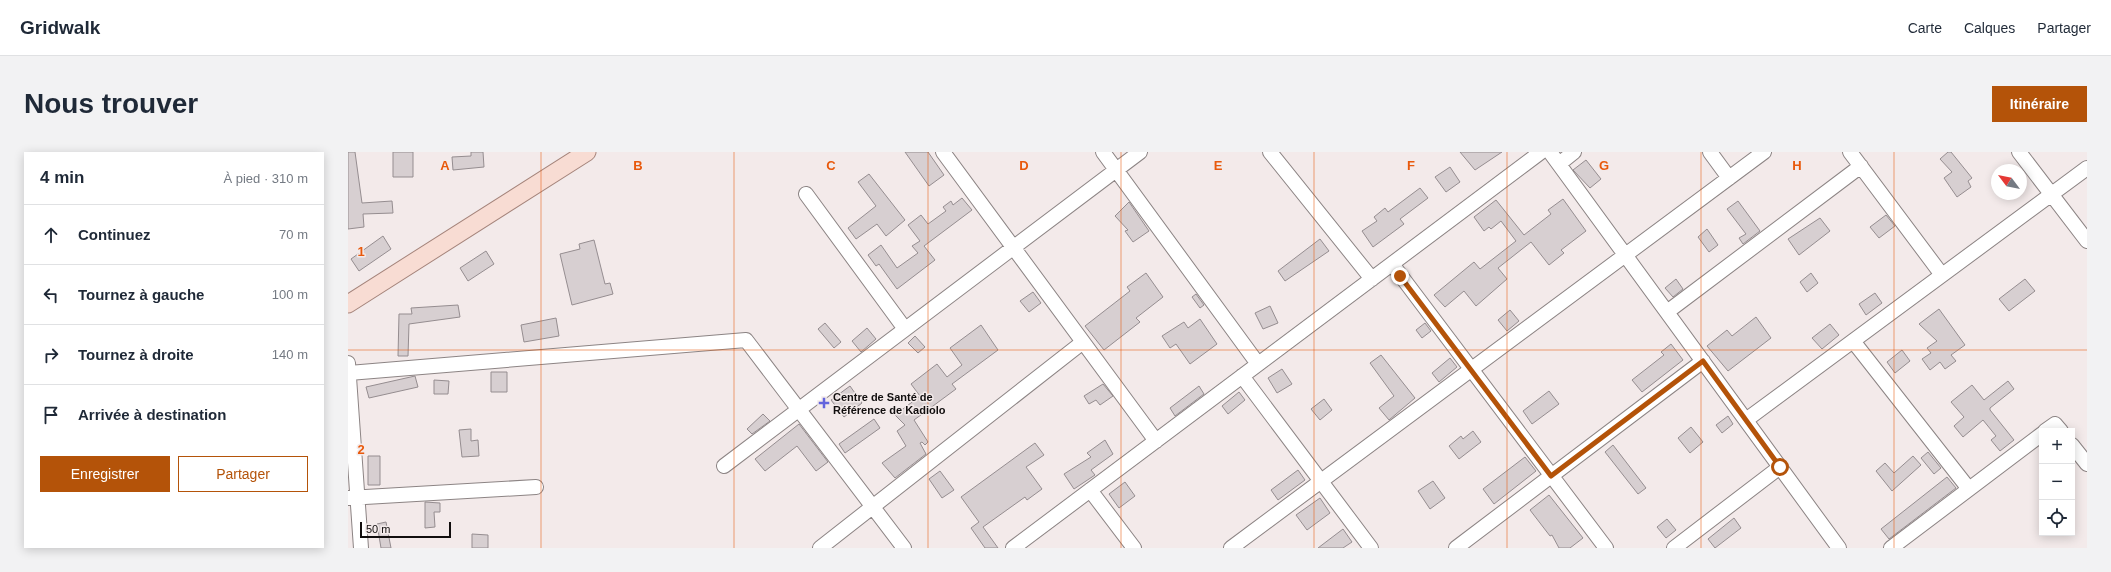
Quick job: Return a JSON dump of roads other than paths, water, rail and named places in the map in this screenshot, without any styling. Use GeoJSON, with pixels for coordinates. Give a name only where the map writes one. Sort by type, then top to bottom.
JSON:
{"type":"FeatureCollection","features":[{"type":"Feature","properties":{"kind":"main road"},"geometry":{"type":"LineString","coordinates":[[348,304],[587,152]]}},
{"type":"Feature","properties":{"kind":"street"},"geometry":{"type":"LineString","coordinates":[[943,152],[1156,441]]}},
{"type":"Feature","properties":{"kind":"street"},"geometry":{"type":"LineString","coordinates":[[1103,152],[1258,364]]}},
{"type":"Feature","properties":{"kind":"street"},"geometry":{"type":"LineString","coordinates":[[724,466],[1140,152]]}},
{"type":"Feature","properties":{"kind":"street"},"geometry":{"type":"LineString","coordinates":[[1270,152],[1372,279]]}},
{"type":"Feature","properties":{"kind":"street"},"geometry":{"type":"LineString","coordinates":[[1013,548],[1541,152]]}},
{"type":"Feature","properties":{"kind":"street"},"geometry":{"type":"LineString","coordinates":[[1550,152],[1839,548]]}},
{"type":"Feature","properties":{"kind":"street"},"geometry":{"type":"LineString","coordinates":[[1559,164],[1574,152]]}},
{"type":"Feature","properties":{"kind":"street"},"geometry":{"type":"LineString","coordinates":[[1710,152],[1729,178]]}},
{"type":"Feature","properties":{"kind":"street"},"geometry":{"type":"LineString","coordinates":[[1231,548],[1764,152]]}},
{"type":"Feature","properties":{"kind":"street"},"geometry":{"type":"LineString","coordinates":[[1850,152],[1942,275]]}},
{"type":"Feature","properties":{"kind":"street"},"geometry":{"type":"LineString","coordinates":[[2019,152],[2087,241]]}},
{"type":"Feature","properties":{"kind":"street"},"geometry":{"type":"LineString","coordinates":[[1667,312],[1860,166]]}},
{"type":"Feature","properties":{"kind":"street"},"geometry":{"type":"LineString","coordinates":[[1746,420],[2087,168]]}},
{"type":"Feature","properties":{"kind":"street"},"geometry":{"type":"LineString","coordinates":[[806,194],[905,329]]}},
{"type":"Feature","properties":{"kind":"street"},"geometry":{"type":"LineString","coordinates":[[1392,264],[1606,548]]}},
{"type":"Feature","properties":{"kind":"street"},"geometry":{"type":"LineString","coordinates":[[362,548],[353,498],[348,368],[746,340],[904,548]]}},
{"type":"Feature","properties":{"kind":"street"},"geometry":{"type":"LineString","coordinates":[[1853,341],[1969,489]]}},
{"type":"Feature","properties":{"kind":"street"},"geometry":{"type":"LineString","coordinates":[[820,548],[1083,342]]}},
{"type":"Feature","properties":{"kind":"street"},"geometry":{"type":"LineString","coordinates":[[1456,548],[1703,361]]}},
{"type":"Feature","properties":{"kind":"street"},"geometry":{"type":"LineString","coordinates":[[1242,376],[1371,548]]}},
{"type":"Feature","properties":{"kind":"street"},"geometry":{"type":"LineString","coordinates":[[2049,428],[2055,424],[2058,428]]}},
{"type":"Feature","properties":{"kind":"street"},"geometry":{"type":"LineString","coordinates":[[1891,548],[2039,436]]}},
{"type":"Feature","properties":{"kind":"street"},"geometry":{"type":"LineString","coordinates":[[2075,449],[2087,464]]}},
{"type":"Feature","properties":{"kind":"street"},"geometry":{"type":"LineString","coordinates":[[1674,548],[1780,467]]}},
{"type":"Feature","properties":{"kind":"street"},"geometry":{"type":"LineString","coordinates":[[353,498],[536,487]]}},
{"type":"Feature","properties":{"kind":"street"},"geometry":{"type":"LineString","coordinates":[[1090,490],[1134,548]]}},
{"type":"Feature","properties":{"kind":"place","name":"Centre de Santé de Référence de Kadiolo"},"geometry":{"type":"Point","coordinates":[824,403]}}]}
